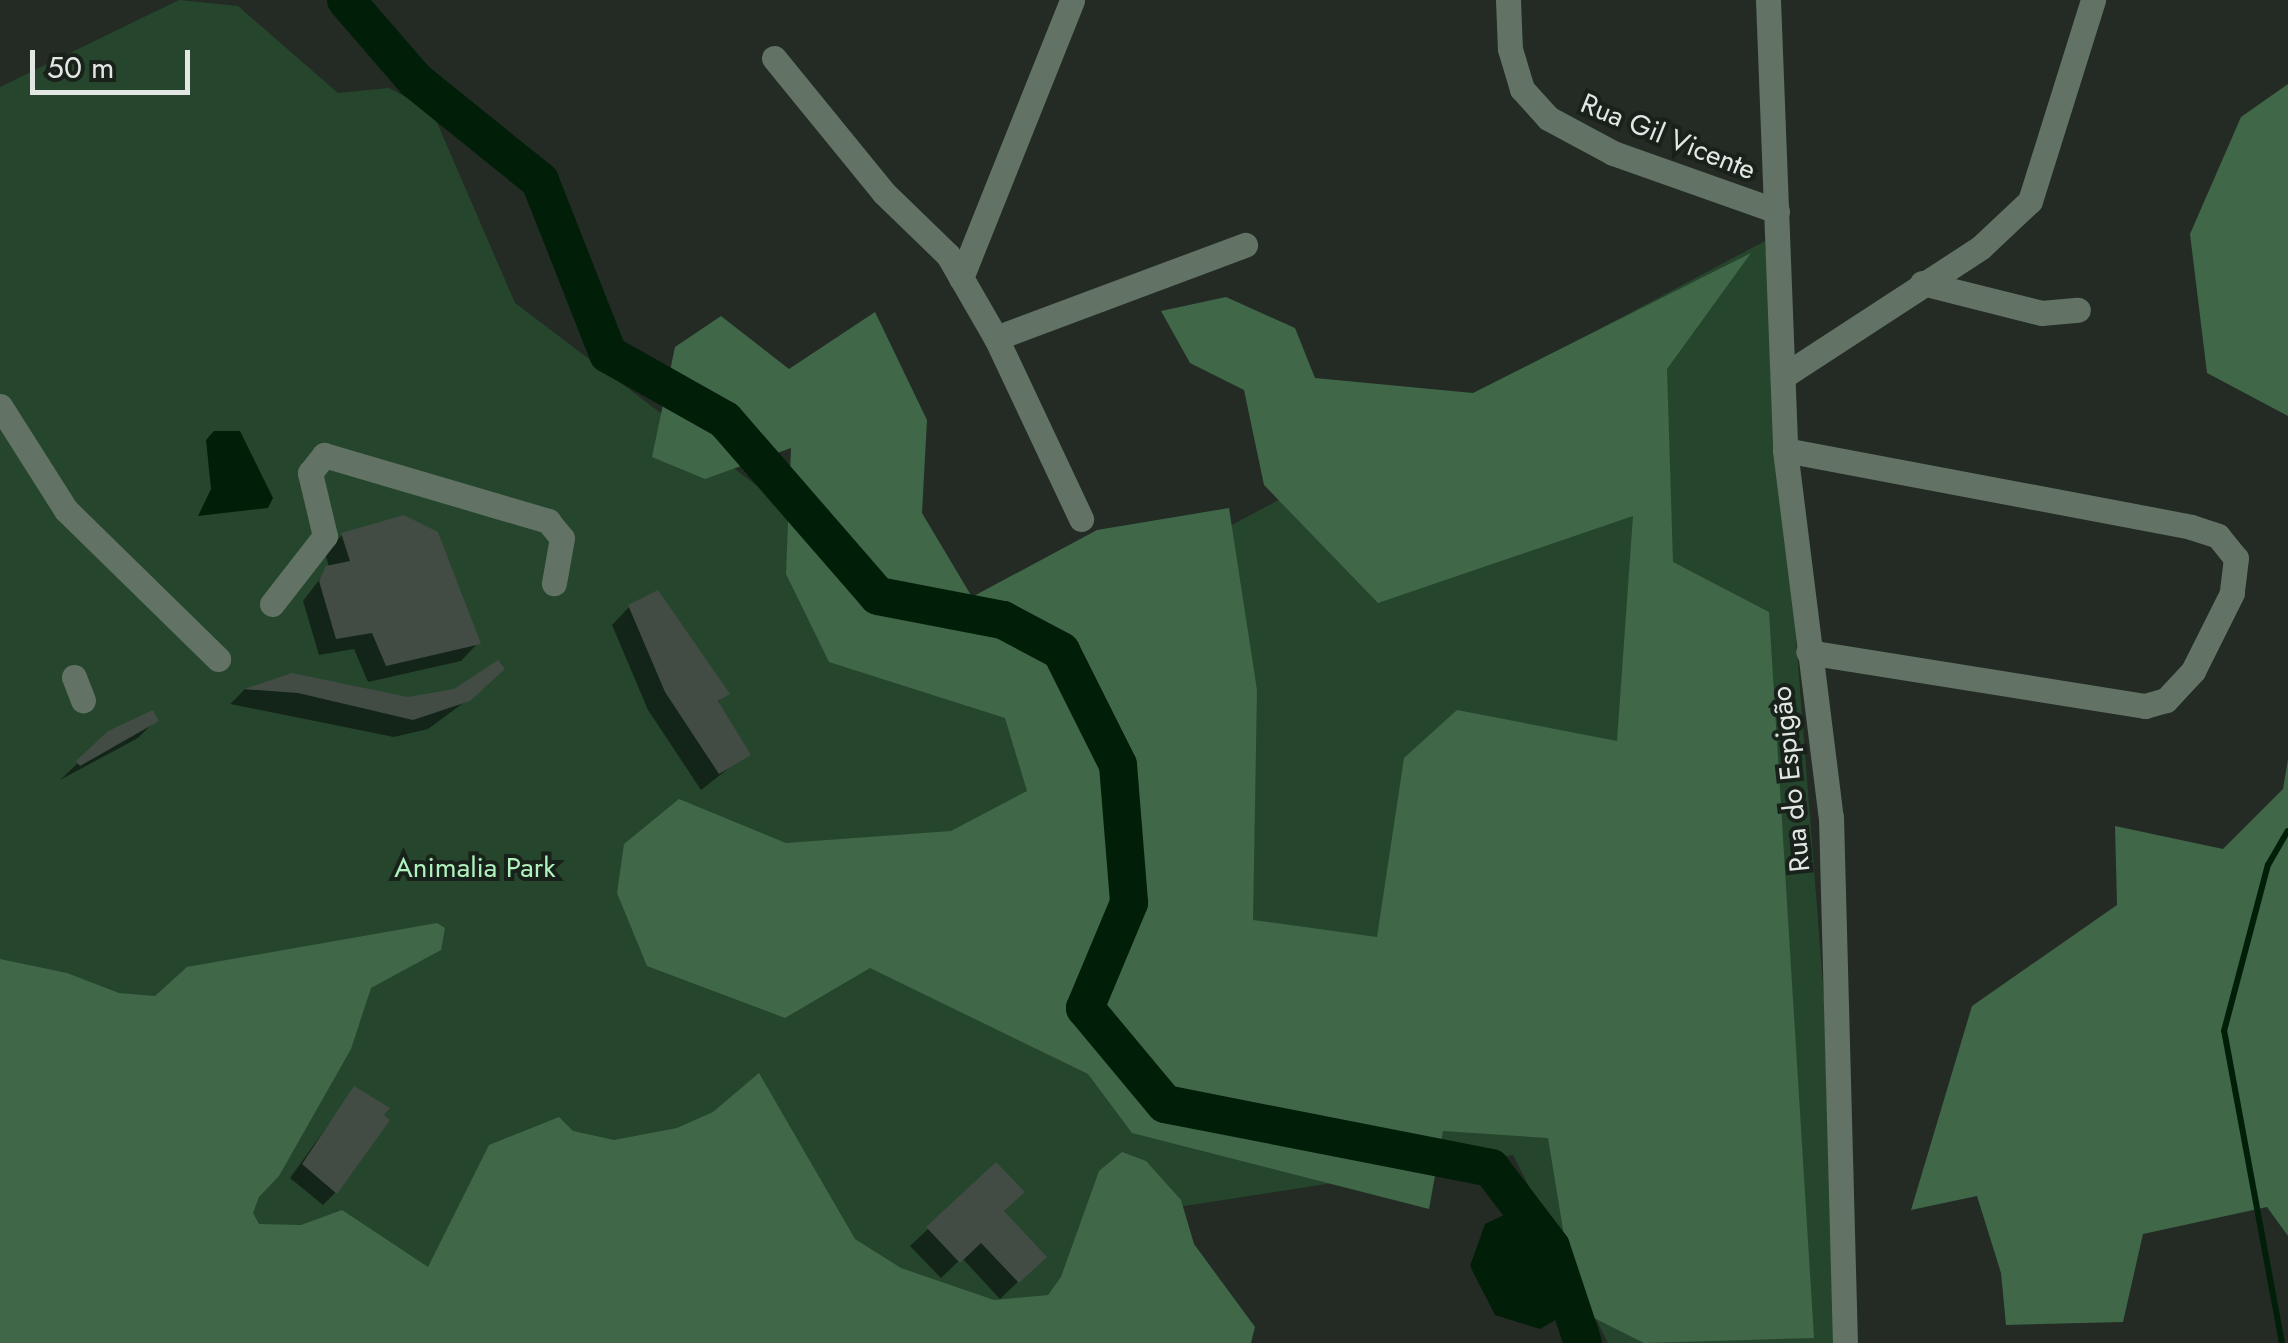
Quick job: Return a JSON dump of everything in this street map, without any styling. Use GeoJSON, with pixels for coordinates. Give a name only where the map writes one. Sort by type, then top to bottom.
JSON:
{"type":"FeatureCollection","features":[{"type":"Feature","properties":{"kind":"street"},"geometry":{"type":"LineString","coordinates":[[962,278],[1072,0]]}},
{"type":"Feature","properties":{"kind":"street","name":"Rua Gil Vicente"},"geometry":{"type":"LineString","coordinates":[[1508,0],[1510,49],[1522,88],[1548,118],[1632,160],[1777,211]]}},
{"type":"Feature","properties":{"kind":"street","name":"Rua do Espigão"},"geometry":{"type":"LineString","coordinates":[[1768,0],[1785,450],[1831,817],[1845,1343]]}},
{"type":"Feature","properties":{"kind":"street"},"geometry":{"type":"LineString","coordinates":[[1785,375],[1981,248],[2030,201],[2092,0]]}},
{"type":"Feature","properties":{"kind":"street"},"geometry":{"type":"LineString","coordinates":[[774,58],[962,278],[996,338],[1081,519]]}},
{"type":"Feature","properties":{"kind":"street"},"geometry":{"type":"LineString","coordinates":[[996,338],[1245,245]]}},
{"type":"Feature","properties":{"kind":"street"},"geometry":{"type":"LineString","coordinates":[[1922,283],[2041,313],[2078,310]]}},
{"type":"Feature","properties":{"kind":"street"},"geometry":{"type":"LineString","coordinates":[[0,406],[74,519],[218,659]]}},
{"type":"Feature","properties":{"kind":"street"},"geometry":{"type":"LineString","coordinates":[[1785,450],[2192,528],[2218,536],[2236,558],[2232,593],[2193,671],[2166,700],[2146,706],[1808,652]]}},
{"type":"Feature","properties":{"kind":"street"},"geometry":{"type":"LineString","coordinates":[[272,604],[325,536],[310,473],[324,454],[548,521],[562,538],[554,583]]}},
{"type":"Feature","properties":{"kind":"green space","name":"Animalia Park"},"geometry":{"type":"Polygon","coordinates":[[[179,0],[238,6],[338,93],[389,88],[416,102],[435,118],[515,303],[956,636],[1149,569],[1765,241],[1851,1343],[1608,1343],[1513,1155],[1165,1209],[1172,1343],[0,1343],[0,87],[179,0]]]}},
{"type":"Feature","properties":{"kind":"shaded area"},"geometry":{"type":"Polygon","coordinates":[[[2288,84],[2288,416],[2207,373],[2190,234],[2241,117],[2288,84]]]}},
{"type":"Feature","properties":{"kind":"shaded area"},"geometry":{"type":"Polygon","coordinates":[[[1751,253],[1667,369],[1673,562],[1769,612],[1814,1338],[1644,1343],[1576,1309],[1548,1138],[1443,1131],[1429,1209],[1132,1133],[1088,1074],[870,968],[785,1018],[647,966],[617,893],[624,844],[679,799],[786,843],[951,831],[1027,791],[1005,718],[829,662],[786,574],[791,448],[705,479],[652,457],[675,347],[721,316],[789,369],[875,312],[927,420],[922,513],[972,597],[1097,530],[1229,508],[1257,690],[1253,920],[1377,937],[1404,758],[1457,710],[1617,741],[1633,516],[1378,603],[1264,485],[1244,390],[1190,363],[1161,311],[1226,297],[1295,328],[1315,378],[1473,393],[1751,253]]]}},
{"type":"Feature","properties":{"kind":"shaded area"},"geometry":{"type":"Polygon","coordinates":[[[214,431],[240,431],[273,498],[268,508],[198,516],[211,489],[206,440],[214,431]]]}},
{"type":"Feature","properties":{"kind":"shaded area"},"geometry":{"type":"Polygon","coordinates":[[[2288,759],[2288,1236],[2267,1207],[2143,1234],[2123,1322],[2006,1325],[2001,1273],[1977,1196],[1911,1210],[1972,1006],[2117,905],[2115,826],[2223,849],[2283,789],[2288,759]]]}},
{"type":"Feature","properties":{"kind":"shaded area"},"geometry":{"type":"Polygon","coordinates":[[[437,923],[445,928],[441,950],[371,988],[351,1049],[279,1176],[259,1197],[253,1213],[259,1224],[301,1225],[342,1210],[428,1267],[489,1145],[559,1117],[573,1131],[614,1140],[677,1128],[713,1112],[759,1073],[855,1239],[901,1268],[994,1300],[1048,1295],[1061,1277],[1099,1171],[1122,1152],[1146,1161],[1181,1200],[1194,1244],[1255,1327],[1251,1343],[0,1343],[0,959],[67,973],[119,993],[155,996],[187,967],[437,923]]]}},
{"type":"Feature","properties":{"kind":"shaded area"},"geometry":{"type":"Polygon","coordinates":[[[1521,1207],[1551,1247],[1572,1310],[1540,1329],[1495,1315],[1470,1266],[1485,1224],[1521,1207]]]}},
{"type":"Feature","properties":{"kind":"building"},"geometry":{"type":"Polygon","coordinates":[[[404,515],[438,532],[481,644],[386,666],[372,633],[336,639],[319,581],[326,566],[350,561],[341,533],[404,515]]]}},
{"type":"Feature","properties":{"kind":"building"},"geometry":{"type":"Polygon","coordinates":[[[658,590],[730,694],[718,701],[751,755],[719,774],[665,692],[628,605],[658,590]]]}},
{"type":"Feature","properties":{"kind":"building"},"geometry":{"type":"Polygon","coordinates":[[[498,660],[505,669],[470,701],[413,720],[298,693],[244,689],[292,673],[408,697],[454,689],[498,660]]]}},
{"type":"Feature","properties":{"kind":"building"},"geometry":{"type":"Polygon","coordinates":[[[153,710],[159,721],[80,766],[76,761],[108,731],[153,710]]]}},
{"type":"Feature","properties":{"kind":"building"},"geometry":{"type":"Polygon","coordinates":[[[354,1086],[390,1108],[384,1115],[390,1120],[337,1194],[302,1164],[354,1086]]]}},
{"type":"Feature","properties":{"kind":"building"},"geometry":{"type":"Polygon","coordinates":[[[996,1162],[1025,1192],[1004,1211],[1047,1257],[1019,1283],[981,1243],[960,1263],[926,1227],[996,1162]]]}},
{"type":"Feature","properties":{"kind":"waterway"},"geometry":{"type":"LineString","coordinates":[[346,0],[415,80],[540,181],[608,354],[725,420],[878,596],[1003,620],[1061,651],[1118,765],[1129,903],[1085,1008],[1165,1104],[1491,1168],[1551,1247],[1583,1343]]}},
{"type":"Feature","properties":{"kind":"waterway"},"geometry":{"type":"LineString","coordinates":[[2282,1343],[2224,1031],[2268,865],[2288,831]]}}]}
